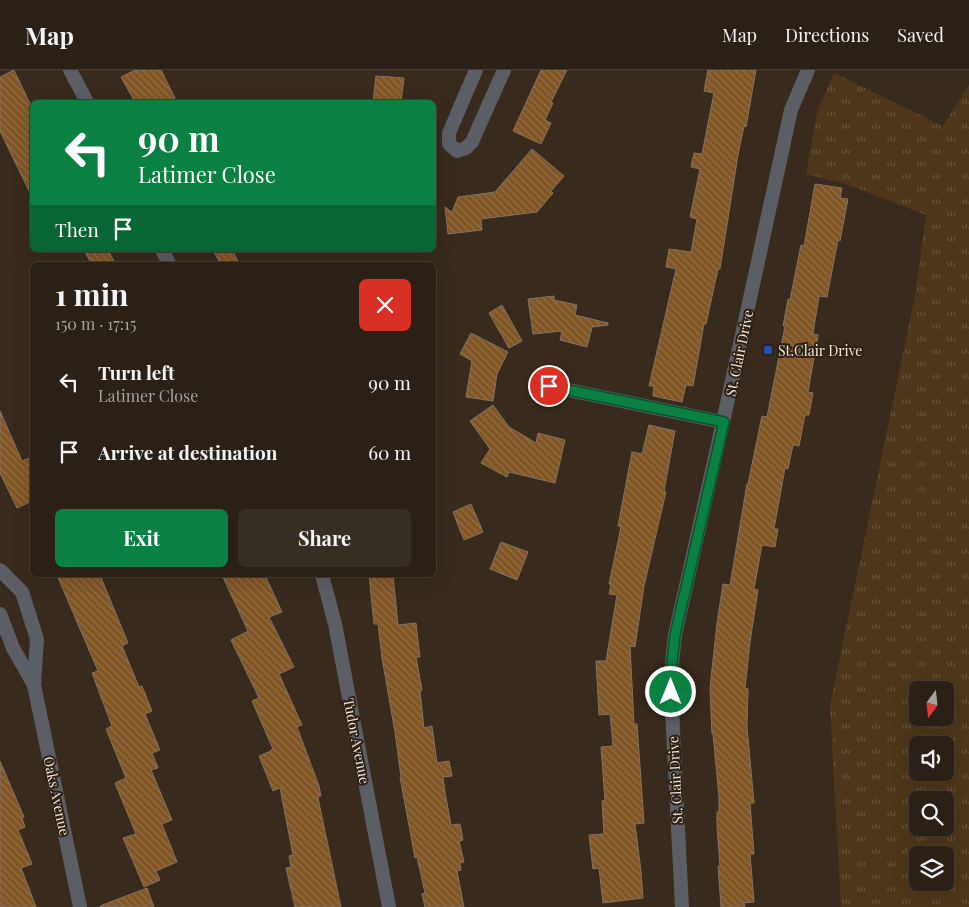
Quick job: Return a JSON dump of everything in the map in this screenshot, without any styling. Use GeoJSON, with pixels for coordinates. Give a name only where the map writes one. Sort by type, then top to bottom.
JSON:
{"type":"FeatureCollection","features":[{"type":"Feature","properties":{"kind":"street"},"geometry":{"type":"LineString","coordinates":[[70,70],[86,100]]}},
{"type":"Feature","properties":{"kind":"street"},"geometry":{"type":"LineString","coordinates":[[476,70],[448,133],[449,144],[457,151],[466,148],[472,142],[504,70]]}},
{"type":"Feature","properties":{"kind":"street","name":"St. Clair Drive"},"geometry":{"type":"LineString","coordinates":[[682,907],[671,673],[675,635],[724,422],[791,110],[808,70]]}},
{"type":"Feature","properties":{"kind":"street"},"geometry":{"type":"LineString","coordinates":[[549,386],[724,422]]}},
{"type":"Feature","properties":{"kind":"street","name":"Oaks Avenue"},"geometry":{"type":"LineString","coordinates":[[0,570],[22,592],[37,639],[34,685],[80,907]]}},
{"type":"Feature","properties":{"kind":"street","name":"Tudor Avenue"},"geometry":{"type":"LineString","coordinates":[[323,577],[335,624],[388,907]]}},
{"type":"Feature","properties":{"kind":"street","name":"Oaks Avenue"},"geometry":{"type":"LineString","coordinates":[[0,614],[13,648],[34,685]]}},
{"type":"Feature","properties":{"kind":"green space"},"geometry":{"type":"Polygon","coordinates":[[[834,73],[943,126],[969,85],[969,907],[841,907],[830,705],[915,296],[926,215],[849,185],[806,174],[818,109],[834,73]]]}},
{"type":"Feature","properties":{"kind":"building"},"geometry":{"type":"Polygon","coordinates":[[[14,70],[30,104],[30,193],[0,131],[0,77],[14,70]]]}},
{"type":"Feature","properties":{"kind":"building"},"geometry":{"type":"Polygon","coordinates":[[[135,70],[161,70],[175,98],[171,100],[134,100],[121,77],[135,70]]]}},
{"type":"Feature","properties":{"kind":"building"},"geometry":{"type":"Polygon","coordinates":[[[541,70],[567,70],[551,102],[553,103],[545,120],[551,123],[541,144],[513,131],[541,70]]]}},
{"type":"Feature","properties":{"kind":"building"},"geometry":{"type":"Polygon","coordinates":[[[708,70],[756,70],[746,127],[744,126],[738,155],[720,269],[718,269],[706,324],[704,324],[693,386],[686,385],[682,402],[653,396],[654,386],[649,386],[676,269],[666,267],[669,249],[691,252],[697,219],[690,217],[700,169],[691,167],[694,153],[702,154],[714,93],[704,91],[708,70]]]}},
{"type":"Feature","properties":{"kind":"building"},"geometry":{"type":"Polygon","coordinates":[[[376,76],[404,78],[401,100],[373,100],[376,76]]]}},
{"type":"Feature","properties":{"kind":"building"},"geometry":{"type":"Polygon","coordinates":[[[532,149],[564,176],[537,212],[481,219],[482,230],[448,234],[445,207],[452,212],[458,197],[495,192],[532,149]]]}},
{"type":"Feature","properties":{"kind":"building"},"geometry":{"type":"Polygon","coordinates":[[[815,184],[842,188],[840,198],[848,199],[827,297],[819,296],[813,334],[818,335],[808,392],[813,393],[809,415],[805,415],[799,446],[793,445],[788,469],[785,468],[774,529],[778,529],[775,547],[762,545],[754,589],[758,590],[745,688],[748,689],[747,727],[754,803],[750,803],[754,854],[750,854],[754,902],[744,903],[745,907],[721,907],[717,827],[719,797],[712,734],[710,688],[717,623],[723,584],[730,585],[747,484],[762,416],[767,417],[785,326],[783,326],[788,299],[790,300],[801,245],[804,246],[815,184]]]}},
{"type":"Feature","properties":{"kind":"building"},"geometry":{"type":"Polygon","coordinates":[[[85,252],[109,252],[114,262],[90,262],[85,252]]]}},
{"type":"Feature","properties":{"kind":"building"},"geometry":{"type":"Polygon","coordinates":[[[214,252],[233,252],[238,262],[219,262],[214,252]]]}},
{"type":"Feature","properties":{"kind":"building"},"geometry":{"type":"Polygon","coordinates":[[[554,296],[554,300],[577,305],[575,315],[608,323],[608,325],[592,327],[587,347],[560,340],[562,331],[533,334],[528,299],[554,296]]]}},
{"type":"Feature","properties":{"kind":"building"},"geometry":{"type":"Polygon","coordinates":[[[502,305],[522,341],[509,348],[489,313],[502,305]]]}},
{"type":"Feature","properties":{"kind":"building"},"geometry":{"type":"Polygon","coordinates":[[[471,333],[508,352],[497,374],[493,401],[466,397],[472,361],[460,354],[471,333]]]}},
{"type":"Feature","properties":{"kind":"building"},"geometry":{"type":"Polygon","coordinates":[[[493,405],[509,427],[536,443],[538,433],[565,440],[555,483],[509,472],[507,477],[481,463],[490,449],[470,421],[493,405]]]}},
{"type":"Feature","properties":{"kind":"building"},"geometry":{"type":"Polygon","coordinates":[[[0,411],[22,461],[30,458],[30,502],[17,508],[0,473],[0,411]]]}},
{"type":"Feature","properties":{"kind":"building"},"geometry":{"type":"Polygon","coordinates":[[[649,425],[675,431],[664,491],[666,492],[644,586],[635,647],[630,646],[634,724],[637,724],[644,823],[635,824],[643,898],[603,903],[599,868],[593,869],[589,835],[604,834],[602,801],[605,800],[601,747],[613,746],[610,714],[599,715],[596,661],[606,661],[617,595],[609,594],[611,584],[609,584],[621,527],[618,526],[632,452],[642,454],[649,425]]]}},
{"type":"Feature","properties":{"kind":"building"},"geometry":{"type":"Polygon","coordinates":[[[471,504],[483,532],[464,540],[453,512],[471,504]]]}},
{"type":"Feature","properties":{"kind":"building"},"geometry":{"type":"Polygon","coordinates":[[[501,542],[528,552],[517,580],[490,569],[501,542]]]}},
{"type":"Feature","properties":{"kind":"building"},"geometry":{"type":"Polygon","coordinates":[[[58,577],[101,577],[128,643],[122,646],[139,687],[142,686],[152,711],[145,714],[160,750],[152,753],[158,768],[151,770],[172,820],[162,824],[177,862],[156,871],[160,880],[144,887],[123,838],[136,834],[115,783],[126,778],[106,729],[112,726],[92,673],[98,671],[58,577]]]}},
{"type":"Feature","properties":{"kind":"building"},"geometry":{"type":"Polygon","coordinates":[[[223,577],[266,577],[282,612],[269,617],[294,667],[279,674],[302,725],[297,727],[319,786],[321,796],[318,796],[319,803],[341,907],[295,907],[286,868],[291,867],[289,856],[293,855],[280,788],[273,791],[259,756],[273,749],[252,701],[259,698],[231,640],[248,631],[223,577]]]}},
{"type":"Feature","properties":{"kind":"building"},"geometry":{"type":"Polygon","coordinates":[[[369,577],[393,577],[398,625],[416,623],[420,657],[416,657],[422,690],[420,691],[424,728],[432,726],[437,763],[449,761],[452,776],[443,777],[451,825],[460,824],[463,840],[459,841],[464,862],[460,863],[461,870],[457,871],[464,907],[425,907],[422,894],[425,893],[417,857],[415,858],[400,777],[378,624],[374,624],[369,577]]]}},
{"type":"Feature","properties":{"kind":"building"},"geometry":{"type":"Polygon","coordinates":[[[0,761],[24,817],[22,818],[25,827],[18,830],[32,864],[21,868],[36,907],[0,907],[0,761]]]}},
{"type":"Feature","properties":{"kind":"building"},"geometry":{"type":"Polygon","coordinates":[[[147,888],[154,907],[100,906],[147,888]]]}},
{"type":"Feature","properties":{"kind":"place","name":"St.Clair Drive"},"geometry":{"type":"Point","coordinates":[768,350]}},
{"type":"Feature","properties":{"kind":"route"},"geometry":{"type":"LineString","coordinates":[[549,386],[724,422],[675,635],[671,692]]}}]}
